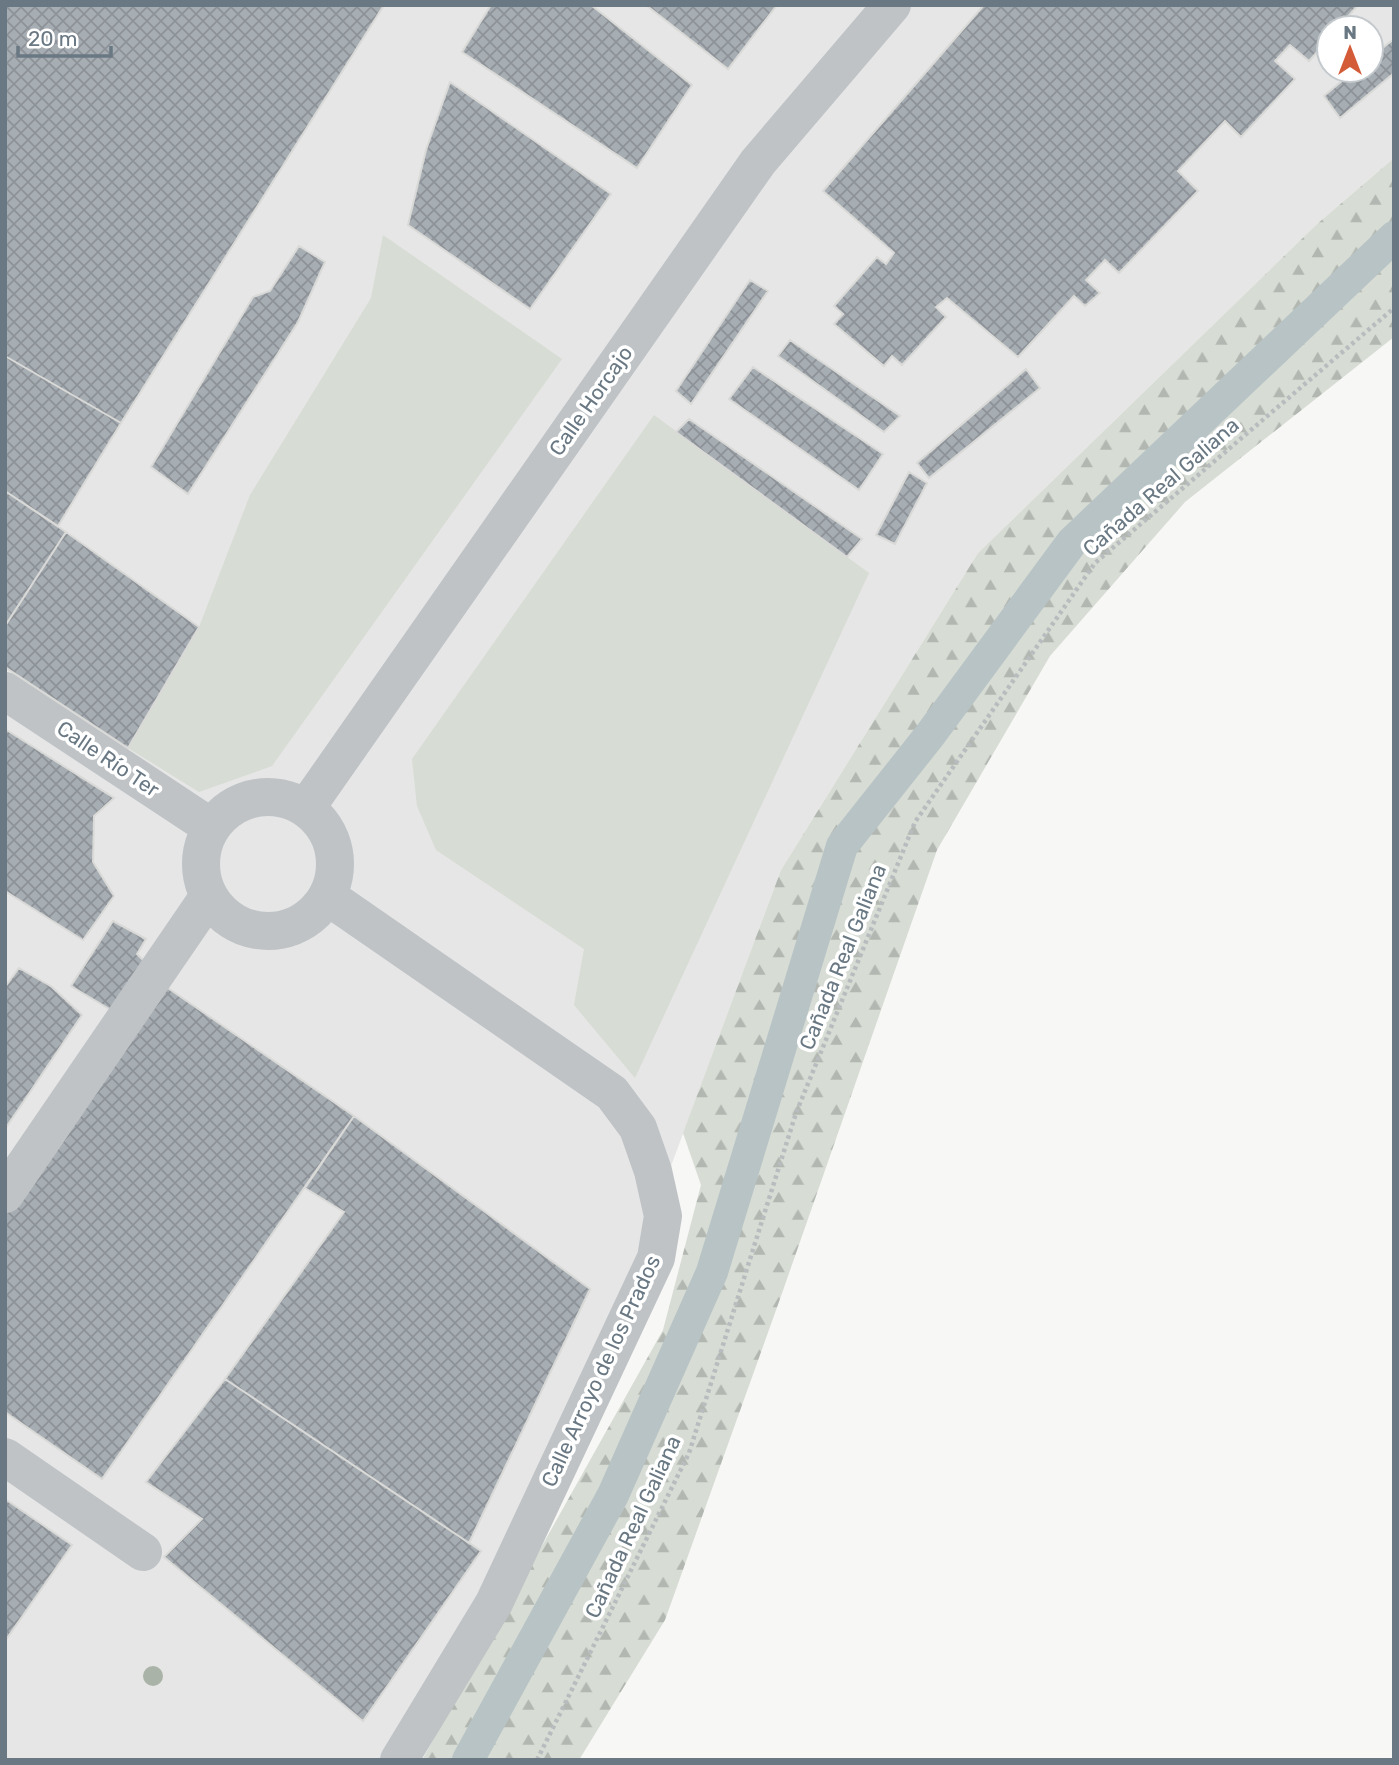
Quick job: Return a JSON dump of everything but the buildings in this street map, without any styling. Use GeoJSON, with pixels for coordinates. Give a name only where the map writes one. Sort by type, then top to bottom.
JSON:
{"type":"FeatureCollection","features":[{"type":"Feature","properties":{"kind":"street","name":"Calle Horcajo"},"geometry":{"type":"LineString","coordinates":[[306,808],[758,162],[892,5]]}},
{"type":"Feature","properties":{"kind":"street","name":"Calle Río Ter"},"geometry":{"type":"LineString","coordinates":[[5,691],[211,827]]}},
{"type":"Feature","properties":{"kind":"street"},"geometry":{"type":"LineString","coordinates":[[265,797],[286,799],[306,808],[320,822],[331,839],[335,858],[334,877],[327,896],[314,913],[296,925],[275,931],[253,930],[234,921],[217,908],[205,890],[201,869],[202,847],[211,827],[225,812],[244,801],[265,797]]}},
{"type":"Feature","properties":{"kind":"street"},"geometry":{"type":"LineString","coordinates":[[5,1194],[209,896]]}},
{"type":"Feature","properties":{"kind":"street","name":"Calle Arroyo de los Prados"},"geometry":{"type":"LineString","coordinates":[[327,896],[612,1093],[638,1128],[653,1171],[663,1216],[656,1258],[494,1603],[399,1760]]}},
{"type":"Feature","properties":{"kind":"street"},"geometry":{"type":"LineString","coordinates":[[5,1457],[143,1552]]}},
{"type":"Feature","properties":{"kind":"path","name":"Cañada Real Galiana"},"geometry":{"type":"LineString","coordinates":[[537,1760],[689,1453],[796,1113],[915,822],[1095,563],[1394,308]]}},
{"type":"Feature","properties":{"kind":"shaded area"},"geometry":{"type":"Polygon","coordinates":[[[5,5],[1394,5],[1394,158],[1317,224],[978,553],[781,870],[587,1392],[403,1760],[5,1760],[5,5]]]}},
{"type":"Feature","properties":{"kind":"green space"},"geometry":{"type":"Polygon","coordinates":[[[1394,158],[1394,337],[1185,502],[1050,656],[937,850],[665,1620],[579,1760],[422,1760],[663,1330],[701,1185],[683,1133],[781,870],[978,553],[1317,224],[1394,158]]]}},
{"type":"Feature","properties":{"kind":"green space"},"geometry":{"type":"Polygon","coordinates":[[[383,235],[562,359],[272,766],[199,792],[128,748],[199,627],[250,495],[371,298],[383,235]]]}},
{"type":"Feature","properties":{"kind":"green space"},"geometry":{"type":"Polygon","coordinates":[[[654,415],[869,573],[635,1078],[574,1005],[584,949],[436,850],[417,806],[412,759],[654,415]]]}},
{"type":"Feature","properties":{"kind":"waterway"},"geometry":{"type":"LineString","coordinates":[[468,1760],[613,1495],[712,1272],[842,846],[930,735],[1072,542],[1394,237]]}}]}
